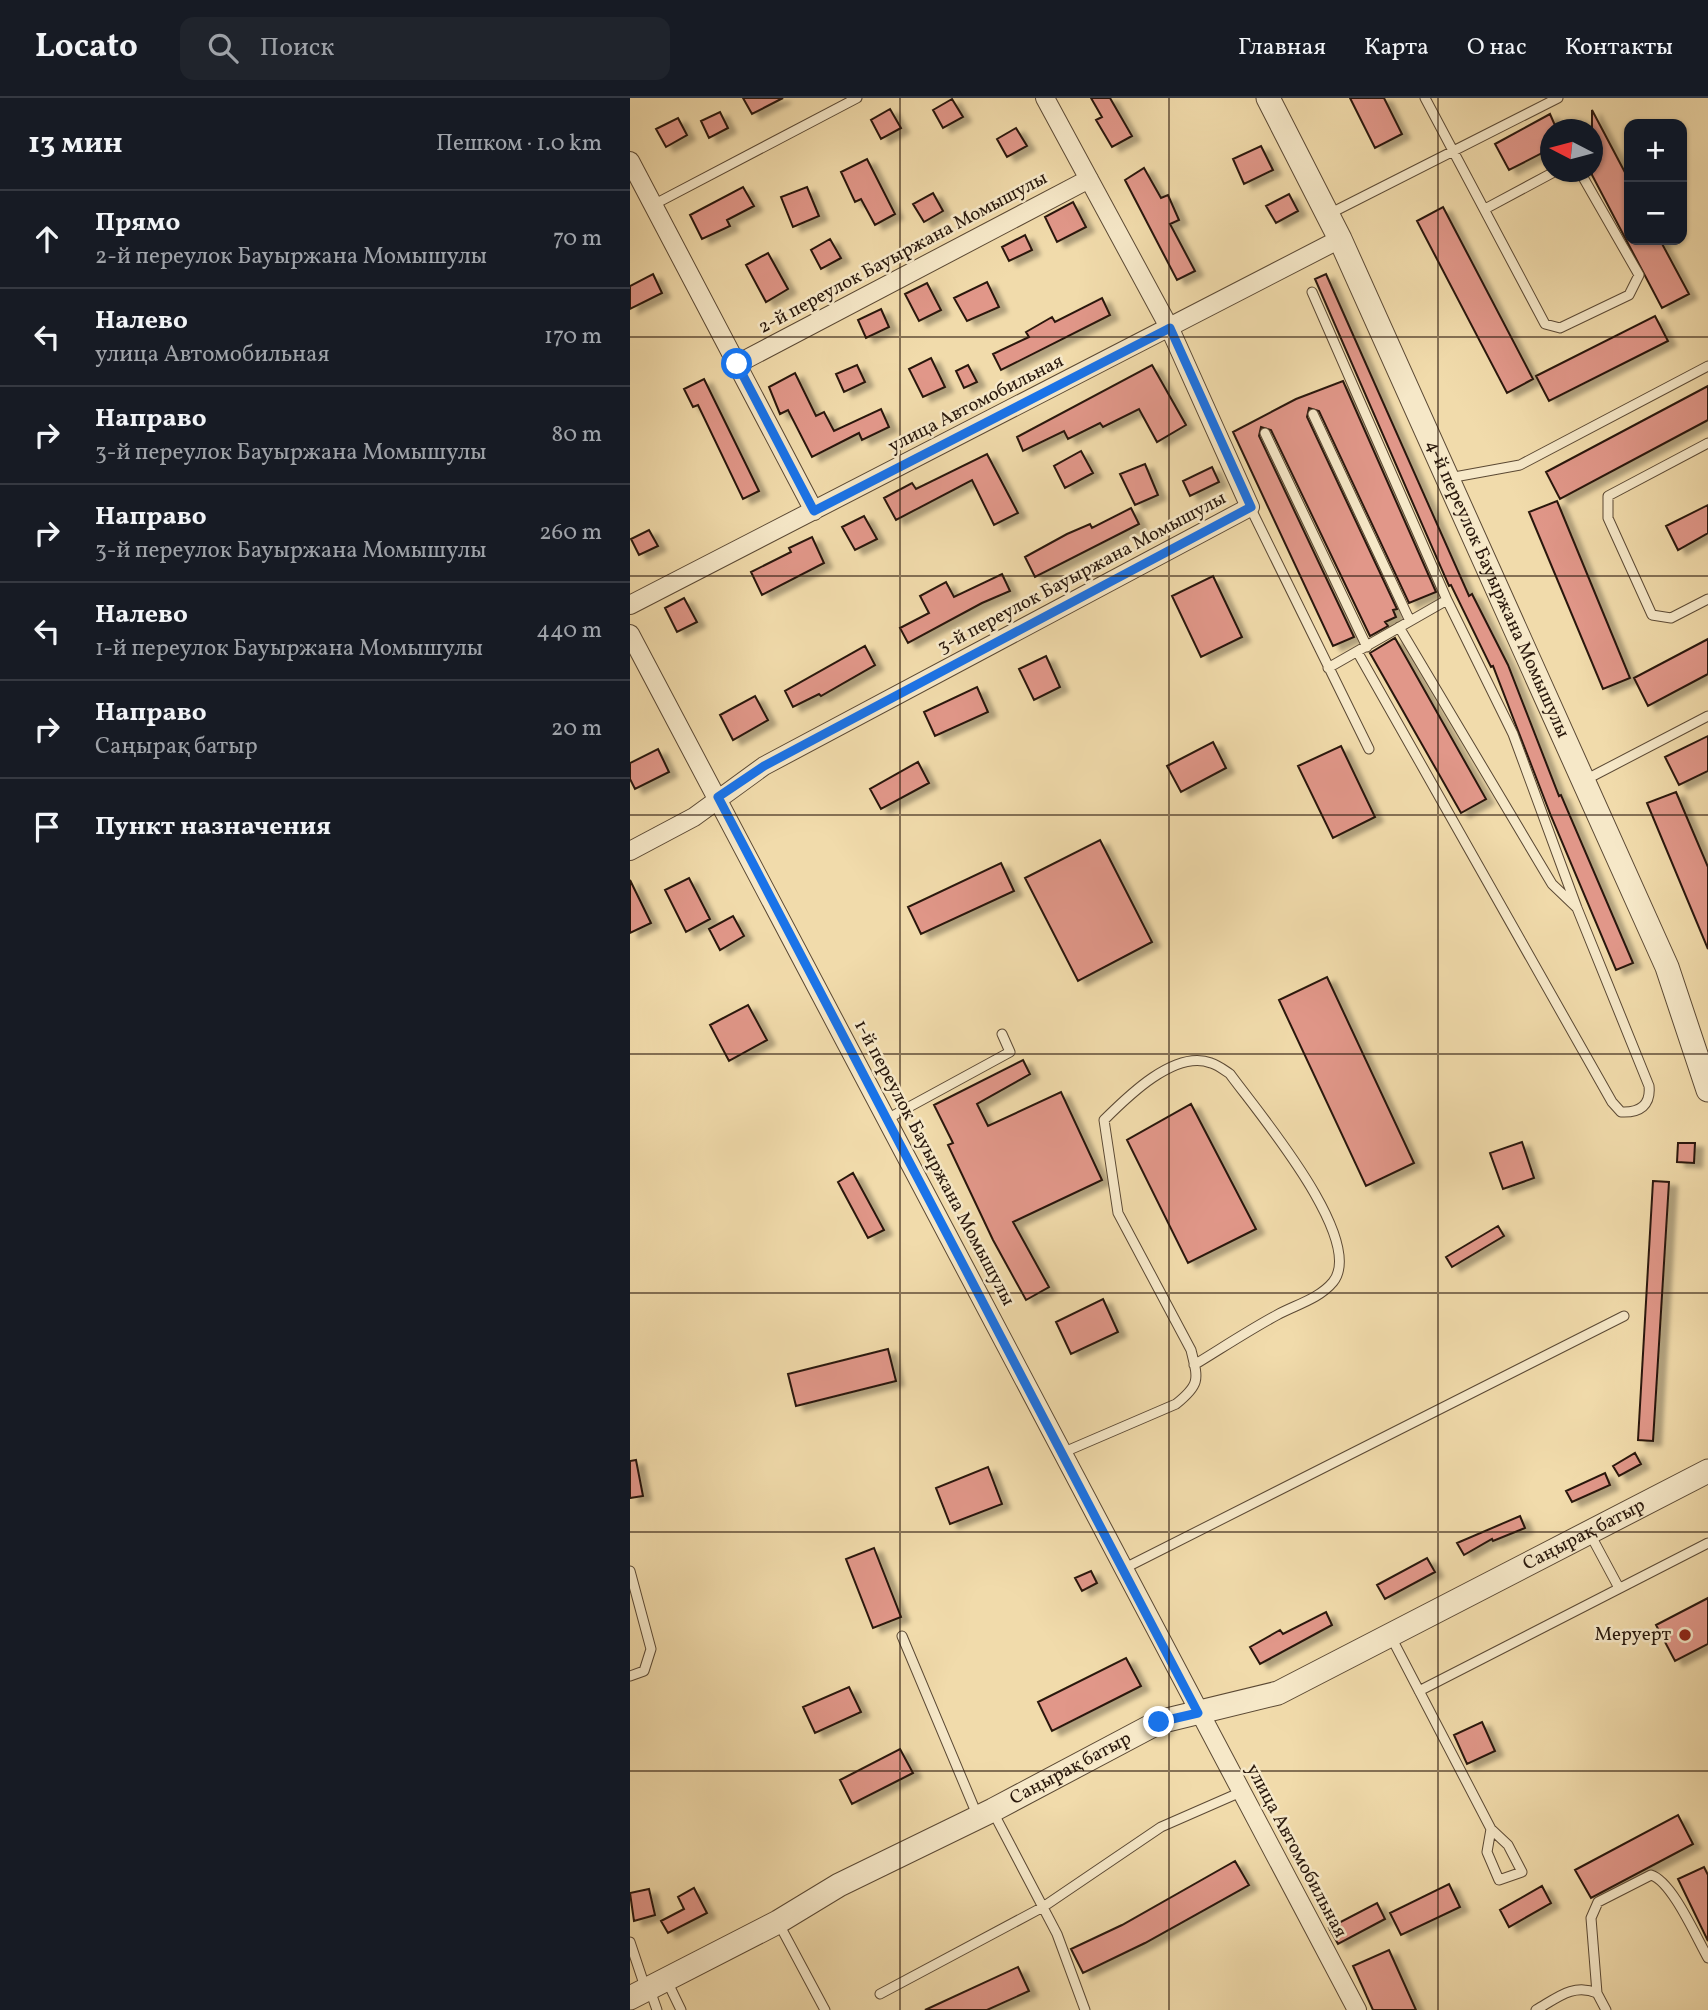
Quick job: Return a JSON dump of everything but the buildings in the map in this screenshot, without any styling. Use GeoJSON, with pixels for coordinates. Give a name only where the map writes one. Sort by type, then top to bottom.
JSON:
{"type":"FeatureCollection","features":[{"type":"Feature","properties":{"kind":"street","name":"3-й переулок Бауыржана Момышулы"},"geometry":{"type":"LineString","coordinates":[[630,851],[694,817],[764,766],[1251,507],[1170,328],[1045,98]]}},
{"type":"Feature","properties":{"kind":"street","name":"4-й переулок Бауыржана Момышулы"},"geometry":{"type":"LineString","coordinates":[[1268,98],[1340,239],[1449,478],[1667,967],[1706,1077]]}},
{"type":"Feature","properties":{"kind":"street"},"geometry":{"type":"LineString","coordinates":[[630,161],[814,511]]}},
{"type":"Feature","properties":{"kind":"street","name":"2-й переулок Бауыржана Момышулы"},"geometry":{"type":"LineString","coordinates":[[737,364],[1088,179]]}},
{"type":"Feature","properties":{"kind":"street","name":"улица Автомобильная"},"geometry":{"type":"LineString","coordinates":[[630,605],[1340,239]]}},
{"type":"Feature","properties":{"kind":"street","name":"1-й переулок Бауыржана Момышулы"},"geometry":{"type":"LineString","coordinates":[[630,634],[1198,1713]]}},
{"type":"Feature","properties":{"kind":"street","name":"Саңырақ батыр"},"geometry":{"type":"LineString","coordinates":[[650,1993],[839,1885],[985,1814],[1159,1722],[1278,1693],[1389,1633],[1708,1471]]}},
{"type":"Feature","properties":{"kind":"street","name":"улица Автомобильная"},"geometry":{"type":"LineString","coordinates":[[1198,1713],[1356,2010]]}},
{"type":"Feature","properties":{"kind":"lane"},"geometry":{"type":"LineString","coordinates":[[653,205],[857,98]]}},
{"type":"Feature","properties":{"kind":"lane"},"geometry":{"type":"LineString","coordinates":[[1424,98],[1545,324],[1560,328],[1629,295],[1639,275],[1586,182]]}},
{"type":"Feature","properties":{"kind":"lane"},"geometry":{"type":"LineString","coordinates":[[1327,215],[1558,98]]}},
{"type":"Feature","properties":{"kind":"lane"},"geometry":{"type":"LineString","coordinates":[[1485,209],[1540,180]]}},
{"type":"Feature","properties":{"kind":"lane"},"geometry":{"type":"LineString","coordinates":[[1265,433],[1362,650],[1612,1102],[1621,1112],[1633,1113],[1645,1107],[1650,1098],[1649,1086],[1577,908],[1513,734],[1447,600],[1312,292]]}},
{"type":"Feature","properties":{"kind":"lane"},"geometry":{"type":"LineString","coordinates":[[1449,478],[1520,465],[1708,366]]}},
{"type":"Feature","properties":{"kind":"lane"},"geometry":{"type":"LineString","coordinates":[[1313,414],[1410,621]]}},
{"type":"Feature","properties":{"kind":"lane"},"geometry":{"type":"LineString","coordinates":[[1708,443],[1608,496],[1608,518],[1652,615],[1671,618],[1708,599]]}},
{"type":"Feature","properties":{"kind":"lane"},"geometry":{"type":"LineString","coordinates":[[1251,507],[1369,749]]}},
{"type":"Feature","properties":{"kind":"lane"},"geometry":{"type":"LineString","coordinates":[[1328,668],[1447,600]]}},
{"type":"Feature","properties":{"kind":"lane"},"geometry":{"type":"LineString","coordinates":[[1399,627],[1552,884],[1577,908]]}},
{"type":"Feature","properties":{"kind":"lane"},"geometry":{"type":"LineString","coordinates":[[1584,781],[1708,716]]}},
{"type":"Feature","properties":{"kind":"lane"},"geometry":{"type":"LineString","coordinates":[[887,1119],[1010,1052],[1002,1034]]}},
{"type":"Feature","properties":{"kind":"lane"},"geometry":{"type":"LineString","coordinates":[[1062,1453],[1177,1404],[1191,1392],[1198,1378],[1194,1365],[1191,1350],[1118,1213],[1104,1119],[1142,1082],[1183,1063],[1209,1061],[1230,1074],[1318,1194],[1336,1237],[1338,1263],[1334,1281],[1315,1296],[1277,1315],[1194,1365]]}},
{"type":"Feature","properties":{"kind":"lane"},"geometry":{"type":"LineString","coordinates":[[1123,1569],[1624,1316]]}},
{"type":"Feature","properties":{"kind":"lane"},"geometry":{"type":"LineString","coordinates":[[1589,1532],[1619,1588]]}},
{"type":"Feature","properties":{"kind":"lane"},"geometry":{"type":"LineString","coordinates":[[1419,1691],[1708,1543]]}},
{"type":"Feature","properties":{"kind":"lane"},"geometry":{"type":"LineString","coordinates":[[630,1571],[651,1649],[644,1671],[630,1676]]}},
{"type":"Feature","properties":{"kind":"lane"},"geometry":{"type":"LineString","coordinates":[[1389,1633],[1491,1829],[1508,1845],[1522,1872],[1499,1880],[1487,1852],[1491,1829]]}},
{"type":"Feature","properties":{"kind":"lane"},"geometry":{"type":"LineString","coordinates":[[902,1636],[985,1814],[1056,1934],[1085,2010]]}},
{"type":"Feature","properties":{"kind":"lane"},"geometry":{"type":"LineString","coordinates":[[880,1994],[1042,1907],[1161,1827],[1241,1792]]}},
{"type":"Feature","properties":{"kind":"lane"},"geometry":{"type":"LineString","coordinates":[[1606,2010],[1597,1993],[1591,1918],[1598,1902],[1651,1875],[1659,1877],[1670,1891],[1708,1958]]}},
{"type":"Feature","properties":{"kind":"lane"},"geometry":{"type":"LineString","coordinates":[[778,1922],[825,2010]]}},
{"type":"Feature","properties":{"kind":"lane"},"geometry":{"type":"LineString","coordinates":[[630,1942],[650,1993],[681,2010]]}},
{"type":"Feature","properties":{"kind":"lane"},"geometry":{"type":"LineString","coordinates":[[1536,2010],[1573,1988],[1584,1988],[1597,1993]]}},
{"type":"Feature","properties":{"kind":"place","name":"Меруерт"},"geometry":{"type":"Point","coordinates":[1685,1635]}},
{"type":"Feature","properties":{"kind":"route"},"geometry":{"type":"LineString","coordinates":[[737,364],[814,511],[1170,328],[1251,507],[764,766],[718,797],[1198,1713],[1159,1722]]}}]}
